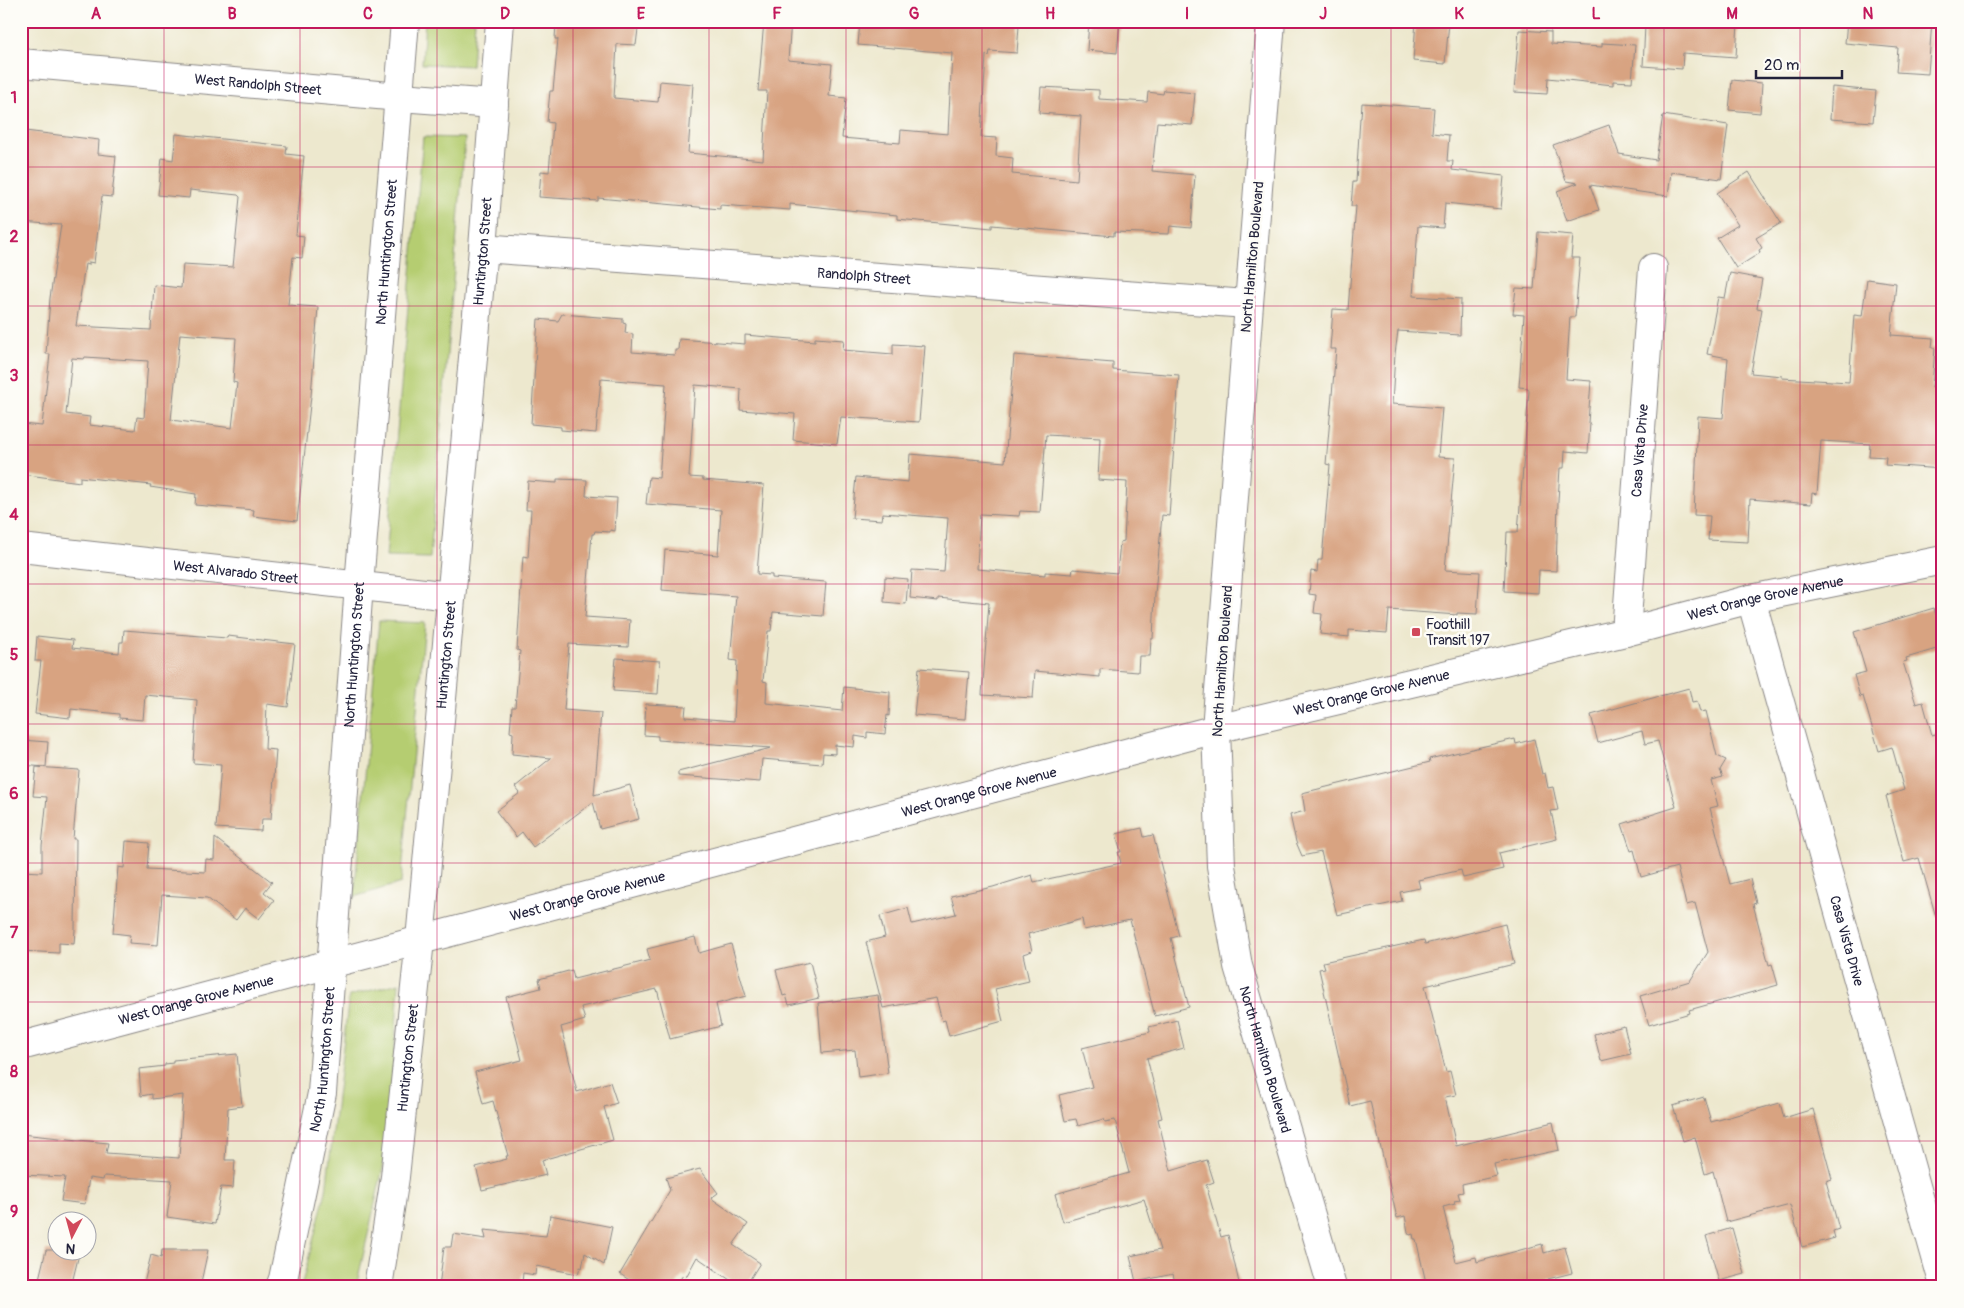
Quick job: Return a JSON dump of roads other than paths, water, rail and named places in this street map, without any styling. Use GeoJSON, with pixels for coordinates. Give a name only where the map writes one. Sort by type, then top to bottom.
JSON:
{"type":"FeatureCollection","features":[{"type":"Feature","properties":{"kind":"street","name":"North Huntington Street"},"geometry":{"type":"LineString","coordinates":[[280,1287],[322,1094],[359,586],[405,21]]}},
{"type":"Feature","properties":{"kind":"street","name":"Huntington Street"},"geometry":{"type":"LineString","coordinates":[[378,1287],[395,1177],[420,940],[483,248],[500,21]]}},
{"type":"Feature","properties":{"kind":"street","name":"North Hamilton Boulevard"},"geometry":{"type":"LineString","coordinates":[[1271,21],[1216,729],[1221,866],[1238,966],[1332,1287]]}},
{"type":"Feature","properties":{"kind":"street","name":"West Randolph Street"},"geometry":{"type":"LineString","coordinates":[[21,63],[494,104]]}},
{"type":"Feature","properties":{"kind":"street","name":"Randolph Street"},"geometry":{"type":"LineString","coordinates":[[483,248],[1248,304]]}},
{"type":"Feature","properties":{"kind":"street","name":"Casa Vista Drive"},"geometry":{"type":"LineString","coordinates":[[1626,632],[1653,268]]}},
{"type":"Feature","properties":{"kind":"street","name":"West Alvarado Street"},"geometry":{"type":"LineString","coordinates":[[21,548],[451,596]]}},
{"type":"Feature","properties":{"kind":"street","name":"West Orange Grove Avenue"},"geometry":{"type":"LineString","coordinates":[[21,1046],[1216,729],[1626,632],[1751,599],[1943,560]]}},
{"type":"Feature","properties":{"kind":"street","name":"Casa Vista Drive"},"geometry":{"type":"LineString","coordinates":[[1751,599],[1943,1282]]}},
{"type":"Feature","properties":{"kind":"place","name":"Foothill Transit 197"},"geometry":{"type":"Point","coordinates":[1416,632]}}]}
